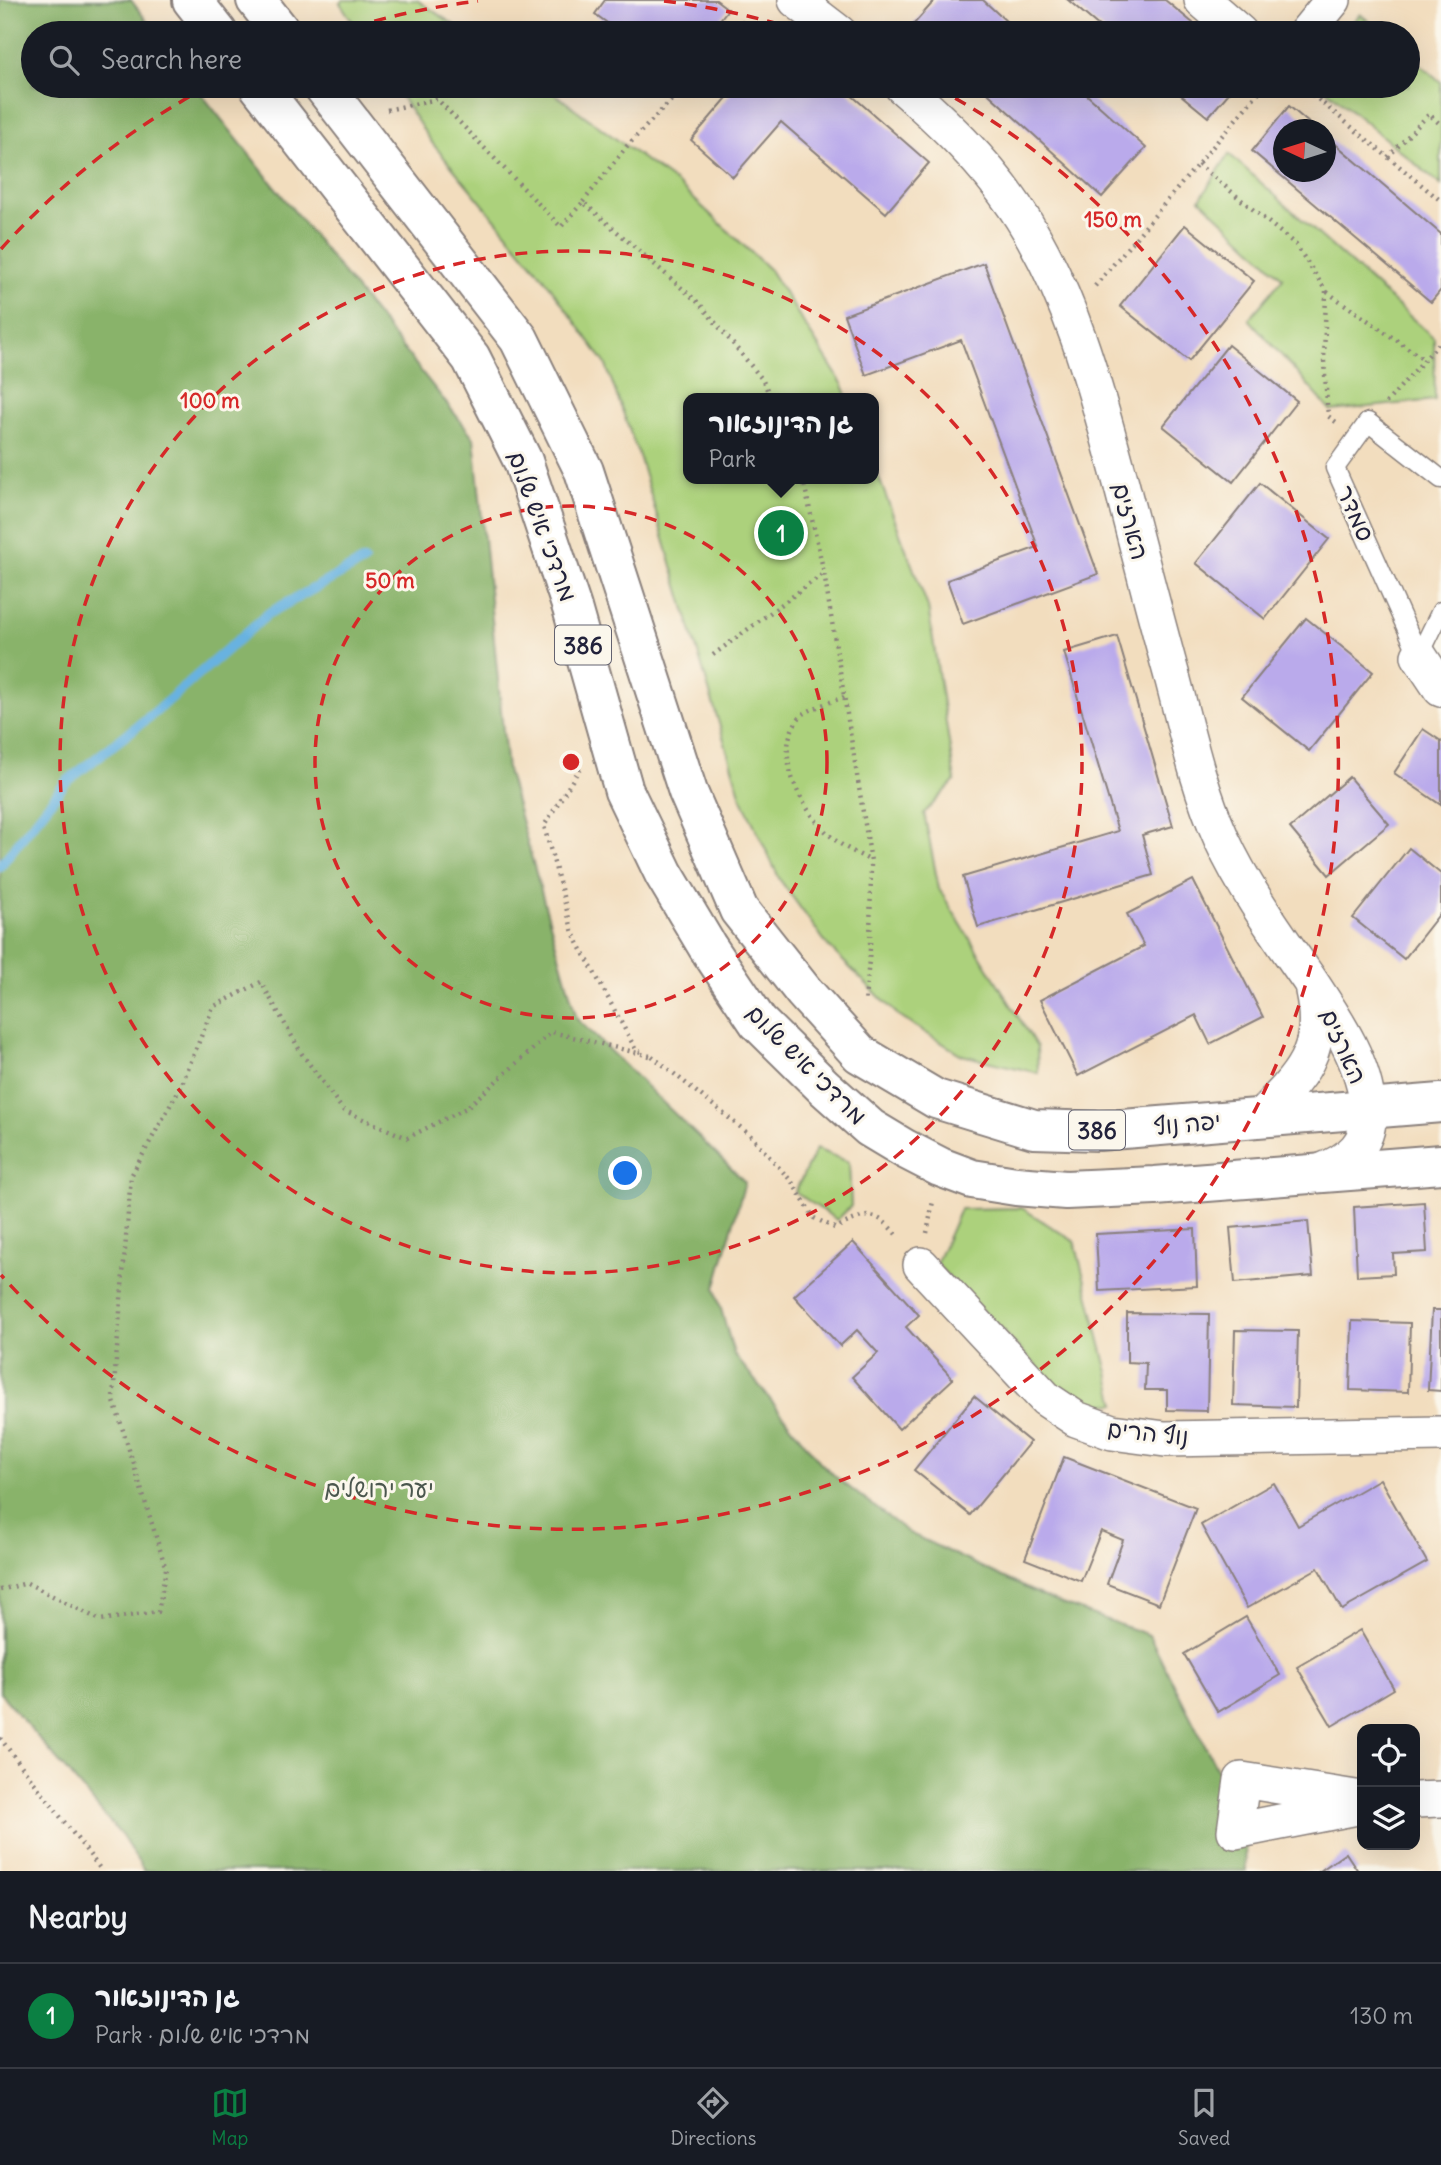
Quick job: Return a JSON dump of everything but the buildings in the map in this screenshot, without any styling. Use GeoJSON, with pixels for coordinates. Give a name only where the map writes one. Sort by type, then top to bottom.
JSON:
{"type":"FeatureCollection","features":[{"type":"Feature","properties":{"kind":"main road"},"geometry":{"type":"LineString","coordinates":[[192,0],[209,21]]}},
{"type":"Feature","properties":{"kind":"main road"},"geometry":{"type":"LineString","coordinates":[[256,0],[273,21]]}},
{"type":"Feature","properties":{"kind":"main road","name":"מרדכי איש שלום"},"geometry":{"type":"LineString","coordinates":[[268,98],[471,358],[523,461],[572,608],[624,791],[664,874],[707,946],[758,1022],[824,1087],[870,1128],[940,1167]]}},
{"type":"Feature","properties":{"kind":"main road","name":"מרדכי איש שלום"},"geometry":{"type":"LineString","coordinates":[[332,98],[519,339],[584,471],[688,792],[739,910],[804,992],[860,1054],[936,1099]]}},
{"type":"Feature","properties":{"kind":"main road","name":"יפה נוף"},"geometry":{"type":"LineString","coordinates":[[936,1099],[1034,1129],[1099,1130],[1441,1103]]}},
{"type":"Feature","properties":{"kind":"main road","name":"386"},"geometry":{"type":"LineString","coordinates":[[940,1167],[972,1179],[1066,1190],[1155,1186],[1441,1164]]}},
{"type":"Feature","properties":{"kind":"street"},"geometry":{"type":"LineString","coordinates":[[796,0],[823,21]]}},
{"type":"Feature","properties":{"kind":"street"},"geometry":{"type":"LineString","coordinates":[[1202,0],[1226,21]]}},
{"type":"Feature","properties":{"kind":"street"},"geometry":{"type":"LineString","coordinates":[[1316,21],[1333,0]]}},
{"type":"Feature","properties":{"kind":"street","name":"הארזים"},"geometry":{"type":"LineString","coordinates":[[915,98],[970,151],[1015,207],[1043,256],[1070,316],[1104,417],[1209,808],[1237,871],[1333,1014],[1353,1054],[1368,1109],[1365,1138],[1341,1163],[1320,1172]]}},
{"type":"Feature","properties":{"kind":"street","name":"סמדר"},"geometry":{"type":"LineString","coordinates":[[1419,656],[1441,689]]}},
{"type":"Feature","properties":{"kind":"street","name":"הארזים"},"geometry":{"type":"LineString","coordinates":[[1261,1116],[1284,1093],[1314,1048],[1318,1024],[1312,984]]}},
{"type":"Feature","properties":{"kind":"street","name":"נוף הרים"},"geometry":{"type":"LineString","coordinates":[[921,1265],[1046,1399],[1076,1419],[1112,1432],[1165,1439],[1441,1434]]}},
{"type":"Feature","properties":{"kind":"street"},"geometry":{"type":"LineString","coordinates":[[1357,1798],[1242,1780],[1235,1830],[1357,1807]]}},
{"type":"Feature","properties":{"kind":"street"},"geometry":{"type":"LineString","coordinates":[[1420,1800],[1441,1798]]}},
{"type":"Feature","properties":{"kind":"lane","name":"סמדר"},"geometry":{"type":"LineString","coordinates":[[1368,422],[1335,468],[1419,656]]}},
{"type":"Feature","properties":{"kind":"lane"},"geometry":{"type":"LineString","coordinates":[[1368,422],[1441,479]]}},
{"type":"Feature","properties":{"kind":"lane"},"geometry":{"type":"LineString","coordinates":[[1419,656],[1441,611]]}},
{"type":"Feature","properties":{"kind":"path"},"geometry":{"type":"LineString","coordinates":[[348,119],[437,99],[561,227],[627,146],[673,98]]}},
{"type":"Feature","properties":{"kind":"path"},"geometry":{"type":"LineString","coordinates":[[1070,316],[1254,98]]}},
{"type":"Feature","properties":{"kind":"path"},"geometry":{"type":"LineString","coordinates":[[1317,98],[1441,201]]}},
{"type":"Feature","properties":{"kind":"path"},"geometry":{"type":"LineString","coordinates":[[1388,157],[1429,114],[1441,125]]}},
{"type":"Feature","properties":{"kind":"path"},"geometry":{"type":"LineString","coordinates":[[1198,164],[1296,245],[1326,291],[1425,360]]}},
{"type":"Feature","properties":{"kind":"path"},"geometry":{"type":"LineString","coordinates":[[583,202],[701,304],[762,379],[769,393]]}},
{"type":"Feature","properties":{"kind":"path"},"geometry":{"type":"LineString","coordinates":[[1326,291],[1324,361],[1328,416],[1356,439]]}},
{"type":"Feature","properties":{"kind":"path"},"geometry":{"type":"LineString","coordinates":[[1368,422],[1441,341]]}},
{"type":"Feature","properties":{"kind":"path"},"geometry":{"type":"LineString","coordinates":[[804,484],[824,573],[871,861],[870,949],[860,1054]]}},
{"type":"Feature","properties":{"kind":"path"},"geometry":{"type":"LineString","coordinates":[[713,655],[824,573]]}},
{"type":"Feature","properties":{"kind":"path"},"geometry":{"type":"LineString","coordinates":[[844,697],[801,715],[789,737],[789,774],[805,806],[834,840],[871,861]]}},
{"type":"Feature","properties":{"kind":"path"},"geometry":{"type":"LineString","coordinates":[[582,764],[544,826],[573,933],[636,1050],[654,1057],[750,1135],[792,1182],[814,1218],[835,1228],[858,1218],[874,1215],[887,1223],[921,1265]]}},
{"type":"Feature","properties":{"kind":"path"},"geometry":{"type":"LineString","coordinates":[[0,1590],[27,1583],[100,1620],[158,1612],[166,1569],[113,1398],[131,1177],[181,1086],[213,1007],[261,982],[302,1054],[343,1110],[407,1139],[466,1108],[552,1032],[654,1057]]}},
{"type":"Feature","properties":{"kind":"path"},"geometry":{"type":"LineString","coordinates":[[921,1265],[940,1167]]}},
{"type":"Feature","properties":{"kind":"path"},"geometry":{"type":"LineString","coordinates":[[0,1738],[102,1871]]}},
{"type":"Feature","properties":{"kind":"green space","name":"יער ירושלים"},"geometry":{"type":"Polygon","coordinates":[[[0,0],[131,0],[147,21],[21,21],[21,98],[205,98],[474,438],[507,770],[577,1019],[745,1182],[715,1288],[734,1354],[821,1463],[909,1533],[1049,1599],[1149,1635],[1244,1817],[1246,1871],[144,1871],[122,1836],[0,1693],[0,0]]]}},
{"type":"Feature","properties":{"kind":"green space"},"geometry":{"type":"Polygon","coordinates":[[[343,0],[417,0],[448,21],[352,21],[340,3],[343,0]]]}},
{"type":"Feature","properties":{"kind":"green space"},"geometry":{"type":"Polygon","coordinates":[[[1360,14],[1368,21],[1354,21],[1360,14]]]}},
{"type":"Feature","properties":{"kind":"green space"},"geometry":{"type":"Polygon","coordinates":[[[1420,64],[1441,82],[1441,185],[1336,98],[1420,98],[1420,64]]]}},
{"type":"Feature","properties":{"kind":"green space"},"geometry":{"type":"Polygon","coordinates":[[[402,98],[560,98],[680,186],[770,270],[846,393],[683,393],[683,484],[879,484],[879,478],[928,607],[955,781],[924,813],[939,889],[1037,1047],[1038,1073],[962,1055],[900,1017],[829,947],[780,880],[741,797],[640,459],[605,363],[544,278],[432,143],[402,98]]]}},
{"type":"Feature","properties":{"kind":"green space"},"geometry":{"type":"Polygon","coordinates":[[[1229,154],[1434,338],[1435,400],[1331,411],[1249,319],[1283,278],[1200,199],[1229,154]]]}},
{"type":"Feature","properties":{"kind":"green space"},"geometry":{"type":"Polygon","coordinates":[[[816,1149],[849,1162],[851,1206],[837,1220],[795,1192],[816,1149]]]}},
{"type":"Feature","properties":{"kind":"green space"},"geometry":{"type":"Polygon","coordinates":[[[1022,1208],[1075,1242],[1116,1404],[1092,1405],[1057,1387],[936,1264],[960,1209],[1022,1208]]]}},
{"type":"Feature","properties":{"kind":"waterway"},"geometry":{"type":"LineString","coordinates":[[0,866],[66,782],[154,713],[269,613],[364,561]]}},
{"type":"Feature","properties":{"kind":"place","name":"גן הדינוזאור"},"geometry":{"type":"Point","coordinates":[781,533]}}]}
